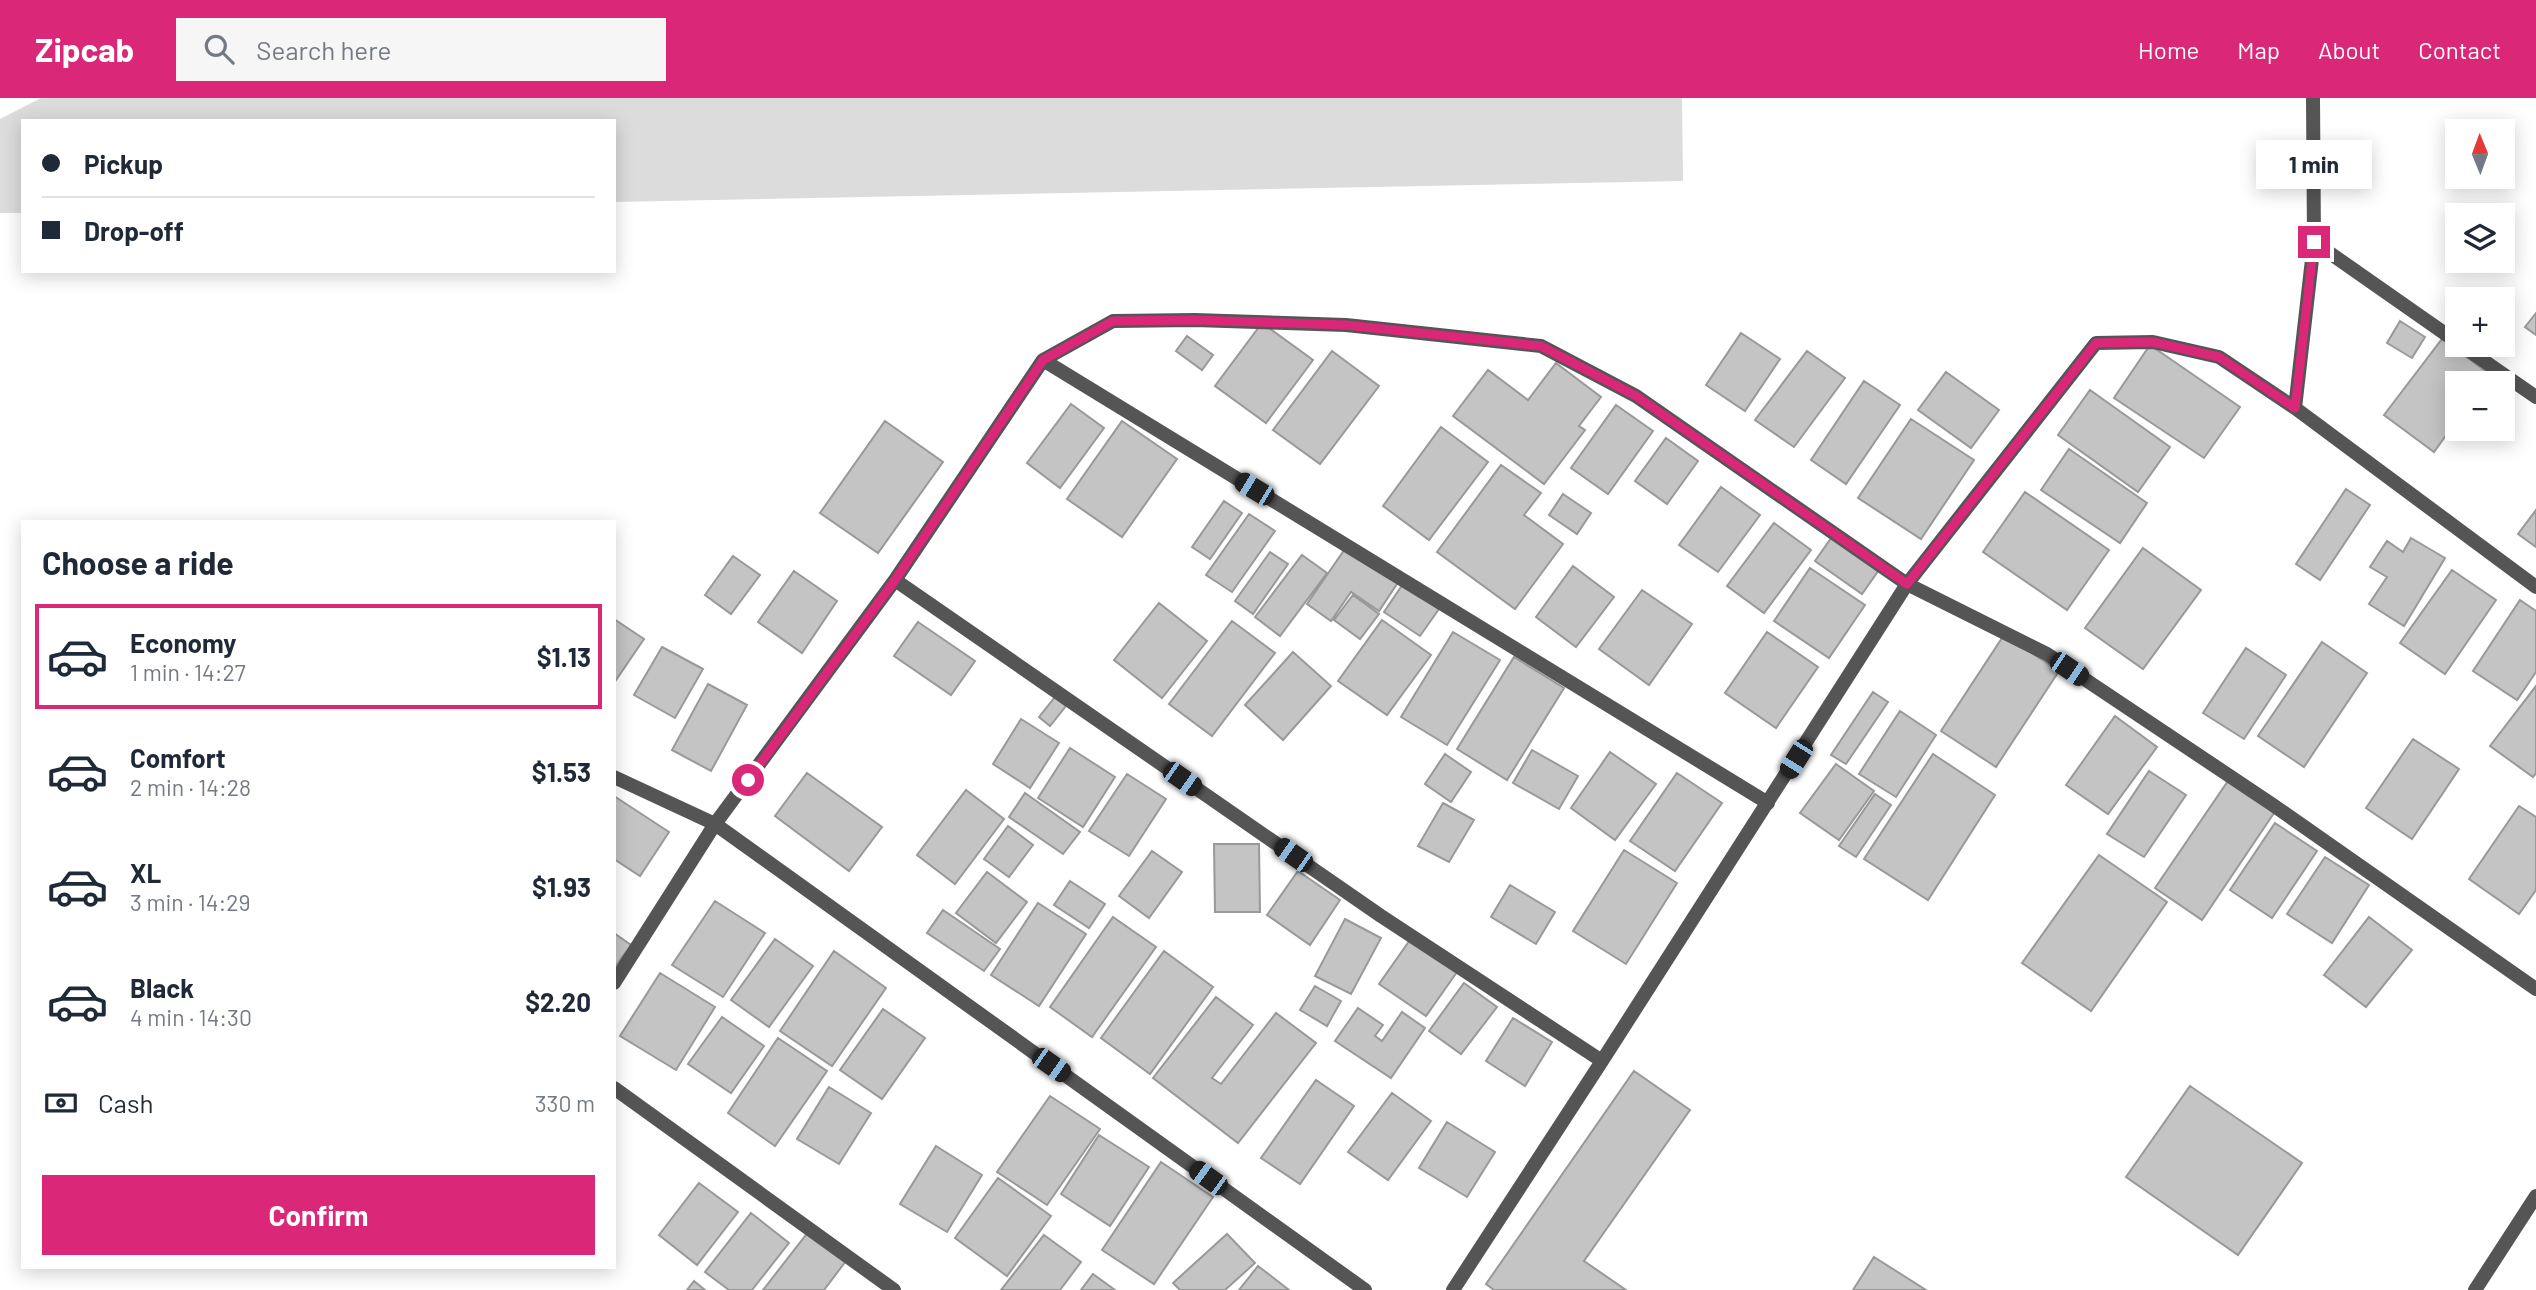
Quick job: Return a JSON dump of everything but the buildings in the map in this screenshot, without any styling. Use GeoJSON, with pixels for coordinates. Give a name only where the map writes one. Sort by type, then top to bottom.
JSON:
{"type":"FeatureCollection","features":[{"type":"Feature","properties":{"kind":"street"},"geometry":{"type":"LineString","coordinates":[[2295,408],[2314,242],[2312,98]]}},
{"type":"Feature","properties":{"kind":"street"},"geometry":{"type":"LineString","coordinates":[[2314,242],[2445,333]]}},
{"type":"Feature","properties":{"kind":"street"},"geometry":{"type":"LineString","coordinates":[[616,979],[715,824],[895,580],[1043,360],[1113,321],[1195,320],[1346,325],[1541,346],[1636,396],[1907,584],[2046,654],[2273,805],[2536,989]]}},
{"type":"Feature","properties":{"kind":"street"},"geometry":{"type":"LineString","coordinates":[[1453,1290],[1907,584],[2096,343],[2153,342],[2219,357],[2295,408],[2536,587]]}},
{"type":"Feature","properties":{"kind":"street"},"geometry":{"type":"LineString","coordinates":[[2479,357],[2536,397]]}},
{"type":"Feature","properties":{"kind":"street"},"geometry":{"type":"LineString","coordinates":[[1043,360],[1768,803]]}},
{"type":"Feature","properties":{"kind":"street"},"geometry":{"type":"LineString","coordinates":[[895,580],[1381,916],[1602,1061]]}},
{"type":"Feature","properties":{"kind":"street"},"geometry":{"type":"LineString","coordinates":[[616,778],[715,824],[1366,1290]]}},
{"type":"Feature","properties":{"kind":"street"},"geometry":{"type":"LineString","coordinates":[[616,1089],[894,1290]]}},
{"type":"Feature","properties":{"kind":"street"},"geometry":{"type":"LineString","coordinates":[[2475,1290],[2536,1196]]}},
{"type":"Feature","properties":{"kind":"shaded area"},"geometry":{"type":"Polygon","coordinates":[[[41,98],[1682,98],[1683,181],[616,202],[616,119],[21,119],[21,213],[0,213],[0,119],[41,98]]]}},
{"type":"Feature","properties":{"kind":"route"},"geometry":{"type":"LineString","coordinates":[[748,780],[895,580],[1043,360],[1113,321],[1195,320],[1346,325],[1541,346],[1636,396],[1907,584],[2096,343],[2153,342],[2219,357],[2295,408],[2314,242]]}}]}
